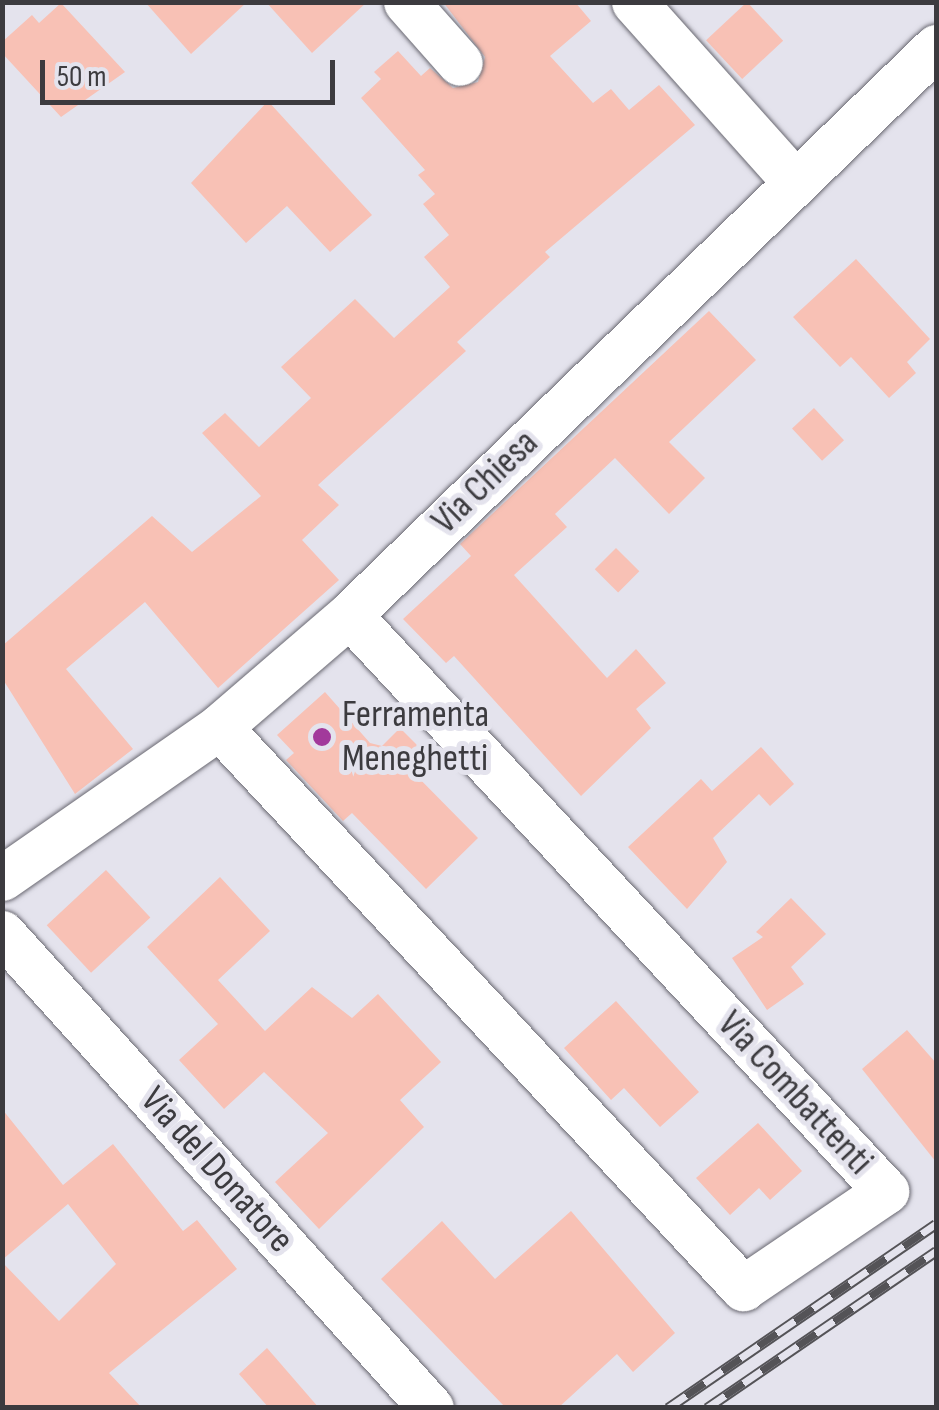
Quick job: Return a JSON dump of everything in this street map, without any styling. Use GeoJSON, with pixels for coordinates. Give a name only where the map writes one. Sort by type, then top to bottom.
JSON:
{"type":"FeatureCollection","features":[{"type":"Feature","properties":{"kind":"street"},"geometry":{"type":"LineString","coordinates":[[406,2],[460,63]]}},
{"type":"Feature","properties":{"kind":"street"},"geometry":{"type":"LineString","coordinates":[[634,2],[794,181]]}},
{"type":"Feature","properties":{"kind":"street","name":"Via Chiesa"},"geometry":{"type":"LineString","coordinates":[[2,878],[219,728],[349,615],[936,47]]}},
{"type":"Feature","properties":{"kind":"street","name":"Via Combattenti"},"geometry":{"type":"LineString","coordinates":[[219,728],[743,1288],[886,1191],[349,615]]}},
{"type":"Feature","properties":{"kind":"street","name":"Via del Donatore"},"geometry":{"type":"LineString","coordinates":[[2,933],[430,1408]]}},
{"type":"Feature","properties":{"kind":"building"},"geometry":{"type":"Polygon","coordinates":[[[145,2],[247,2],[191,54],[145,2]]]}},
{"type":"Feature","properties":{"kind":"building"},"geometry":{"type":"Polygon","coordinates":[[[266,2],[367,2],[312,53],[266,2]]]}},
{"type":"Feature","properties":{"kind":"building"},"geometry":{"type":"Polygon","coordinates":[[[443,2],[575,2],[591,21],[550,56],[593,103],[611,89],[629,110],[659,85],[695,125],[545,252],[550,257],[457,342],[466,351],[318,485],[339,505],[302,540],[339,580],[218,688],[145,602],[66,669],[133,749],[75,794],[2,678],[2,646],[152,516],[192,552],[261,496],[202,433],[225,413],[259,447],[311,398],[281,367],[355,299],[394,338],[450,287],[424,257],[449,235],[423,204],[435,194],[418,175],[425,170],[361,98],[381,79],[374,72],[398,51],[421,76],[430,68],[453,88],[478,82],[485,57],[443,2]]]}},
{"type":"Feature","properties":{"kind":"building"},"geometry":{"type":"Polygon","coordinates":[[[747,2],[783,41],[742,79],[706,40],[747,2]]]}},
{"type":"Feature","properties":{"kind":"building"},"geometry":{"type":"Polygon","coordinates":[[[61,3],[125,72],[61,117],[2,53],[2,42],[32,15],[39,23],[61,3]]]}},
{"type":"Feature","properties":{"kind":"building"},"geometry":{"type":"Polygon","coordinates":[[[268,101],[372,215],[330,252],[287,206],[246,243],[191,183],[268,101]]]}},
{"type":"Feature","properties":{"kind":"building"},"geometry":{"type":"Polygon","coordinates":[[[856,259],[930,339],[907,362],[916,373],[889,398],[851,357],[840,367],[793,317],[856,259]]]}},
{"type":"Feature","properties":{"kind":"building"},"geometry":{"type":"Polygon","coordinates":[[[709,311],[756,360],[669,442],[705,478],[669,514],[615,458],[555,514],[567,527],[514,575],[607,678],[636,649],[666,683],[636,709],[651,728],[581,796],[454,656],[446,663],[403,619],[471,556],[460,544],[709,311]]]}},
{"type":"Feature","properties":{"kind":"building"},"geometry":{"type":"Polygon","coordinates":[[[814,408],[844,440],[822,461],[792,428],[814,408]]]}},
{"type":"Feature","properties":{"kind":"building"},"geometry":{"type":"Polygon","coordinates":[[[616,548],[639,571],[618,593],[595,569],[616,548]]]}},
{"type":"Feature","properties":{"kind":"building"},"geometry":{"type":"Polygon","coordinates":[[[325,692],[370,743],[382,746],[400,728],[421,749],[405,764],[478,838],[426,889],[352,813],[343,821],[286,760],[294,753],[277,735],[325,692]]]}},
{"type":"Feature","properties":{"kind":"building"},"geometry":{"type":"Polygon","coordinates":[[[761,747],[794,784],[770,806],[759,794],[713,838],[727,862],[687,909],[628,847],[701,779],[712,791],[761,747]]]}},
{"type":"Feature","properties":{"kind":"building"},"geometry":{"type":"Polygon","coordinates":[[[106,870],[150,918],[91,973],[47,925],[106,870]]]}},
{"type":"Feature","properties":{"kind":"building"},"geometry":{"type":"Polygon","coordinates":[[[220,877],[270,931],[218,980],[265,1031],[312,987],[352,1018],[378,994],[441,1062],[400,1100],[424,1127],[319,1229],[275,1182],[328,1133],[264,1072],[224,1109],[179,1060],[218,1024],[147,947],[220,877]]]}},
{"type":"Feature","properties":{"kind":"building"},"geometry":{"type":"Polygon","coordinates":[[[791,898],[826,934],[791,967],[804,984],[767,1010],[732,958],[763,937],[756,932],[791,898]]]}},
{"type":"Feature","properties":{"kind":"building"},"geometry":{"type":"Polygon","coordinates":[[[616,1001],[699,1092],[660,1127],[624,1088],[611,1100],[564,1048],[616,1001]]]}},
{"type":"Feature","properties":{"kind":"building"},"geometry":{"type":"Polygon","coordinates":[[[907,1030],[936,1063],[936,1162],[862,1069],[907,1030]]]}},
{"type":"Feature","properties":{"kind":"building"},"geometry":{"type":"Polygon","coordinates":[[[2,1109],[63,1185],[113,1144],[183,1231],[197,1220],[237,1269],[109,1373],[142,1408],[2,1408],[2,1262],[59,1321],[116,1264],[68,1204],[2,1260],[2,1109]]]}},
{"type":"Feature","properties":{"kind":"building"},"geometry":{"type":"Polygon","coordinates":[[[758,1123],[802,1171],[770,1200],[759,1188],[730,1215],[696,1178],[758,1123]]]}},
{"type":"Feature","properties":{"kind":"building"},"geometry":{"type":"Polygon","coordinates":[[[571,1211],[675,1333],[633,1372],[617,1354],[558,1408],[506,1408],[381,1279],[442,1221],[495,1279],[571,1211]]]}},
{"type":"Feature","properties":{"kind":"building"},"geometry":{"type":"Polygon","coordinates":[[[267,1348],[319,1408],[269,1408],[239,1374],[267,1348]]]}},
{"type":"Feature","properties":{"kind":"railway"},"geometry":{"type":"LineString","coordinates":[[668,1408],[936,1224]]}},
{"type":"Feature","properties":{"kind":"railway"},"geometry":{"type":"LineString","coordinates":[[707,1408],[936,1251]]}},
{"type":"Feature","properties":{"kind":"place","name":"Ferramenta Meneghetti"},"geometry":{"type":"Point","coordinates":[322,737]}}]}
